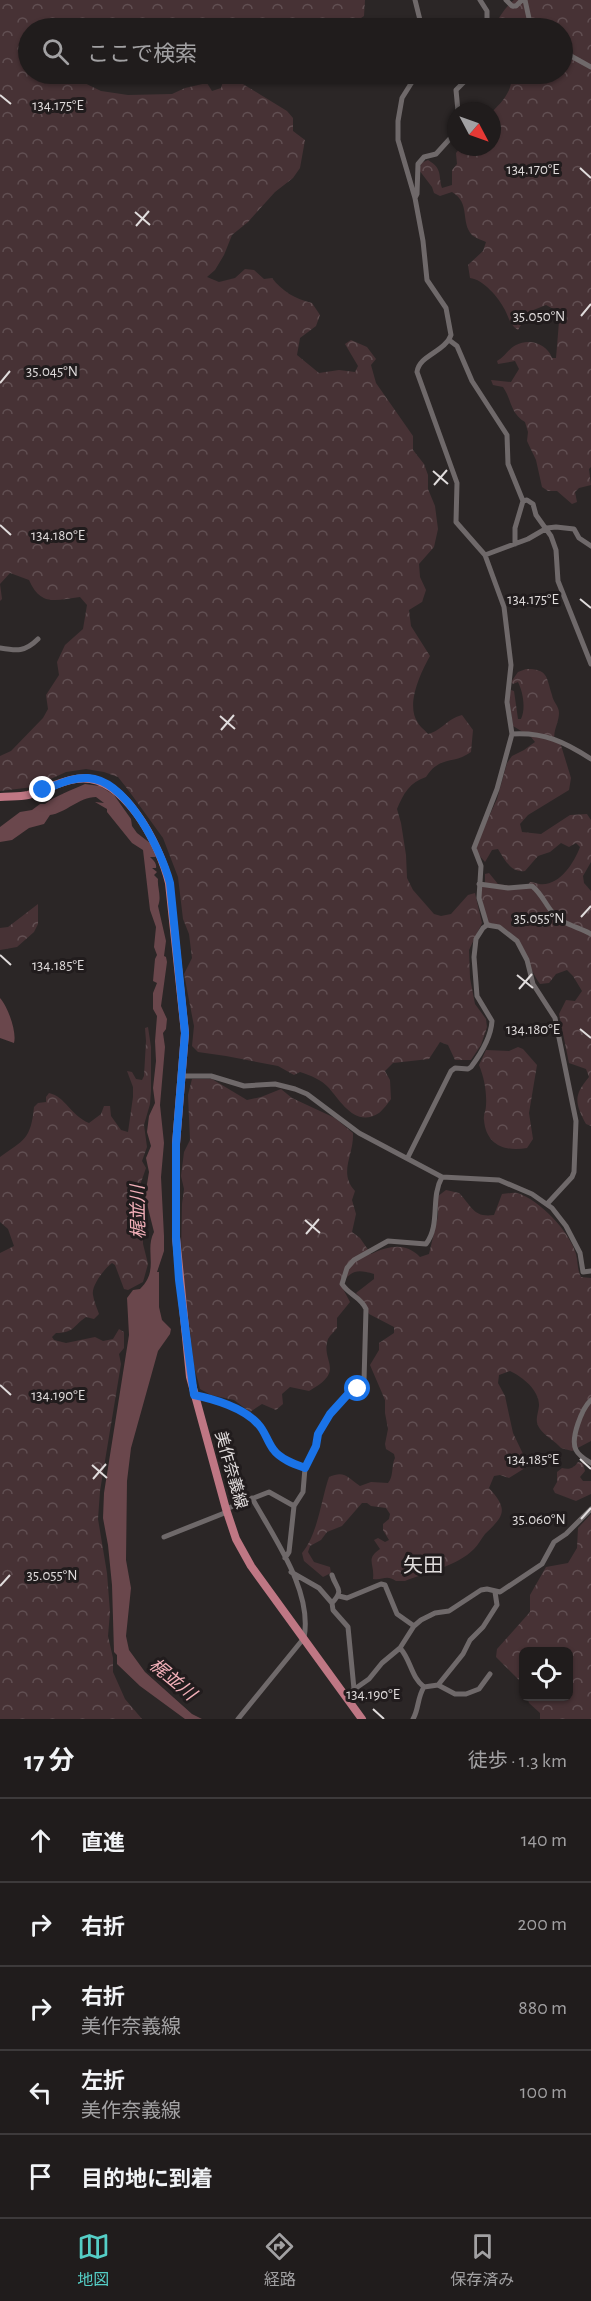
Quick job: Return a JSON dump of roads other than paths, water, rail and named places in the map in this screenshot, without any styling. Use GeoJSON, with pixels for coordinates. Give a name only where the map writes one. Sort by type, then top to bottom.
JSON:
{"type":"FeatureCollection","features":[{"type":"Feature","properties":{"kind":"main road","name":"美作奈義線"},"geometry":{"type":"LineString","coordinates":[[0,796],[28,795],[74,779],[101,780],[121,795],[149,833],[162,856],[170,883],[185,1033],[176,1144],[176,1237],[181,1301],[194,1395],[236,1539],[251,1566],[362,1719]]}},
{"type":"Feature","properties":{"kind":"street"},"geometry":{"type":"LineString","coordinates":[[415,0],[420,18]]}},
{"type":"Feature","properties":{"kind":"street"},"geometry":{"type":"LineString","coordinates":[[480,0],[487,11],[487,18]]}},
{"type":"Feature","properties":{"kind":"street"},"geometry":{"type":"LineString","coordinates":[[506,0],[516,6],[523,0],[528,18]]}},
{"type":"Feature","properties":{"kind":"street"},"geometry":{"type":"LineString","coordinates":[[573,57],[591,67]]}},
{"type":"Feature","properties":{"kind":"street"},"geometry":{"type":"LineString","coordinates":[[411,84],[402,98],[397,131],[415,198],[427,280],[446,308],[451,335],[445,345],[420,363],[417,372],[457,483],[456,522],[485,555],[504,607],[511,665],[507,702],[512,734],[497,789],[475,840],[474,853],[481,866],[478,884],[479,898],[487,925]]}},
{"type":"Feature","properties":{"kind":"street"},"geometry":{"type":"LineString","coordinates":[[457,102],[456,90],[462,84]]}},
{"type":"Feature","properties":{"kind":"street"},"geometry":{"type":"LineString","coordinates":[[415,198],[418,164],[424,157],[436,154],[447,142]]}},
{"type":"Feature","properties":{"kind":"street"},"geometry":{"type":"LineString","coordinates":[[449,340],[457,346],[472,381],[509,441],[508,464],[523,501],[515,528],[515,544]]}},
{"type":"Feature","properties":{"kind":"street"},"geometry":{"type":"LineString","coordinates":[[523,501],[526,500],[533,504],[536,515],[547,528],[556,550],[560,586],[591,664]]}},
{"type":"Feature","properties":{"kind":"street"},"geometry":{"type":"LineString","coordinates":[[485,555],[528,539],[547,528],[569,528],[591,546]]}},
{"type":"Feature","properties":{"kind":"street"},"geometry":{"type":"LineString","coordinates":[[0,648],[25,650],[38,639]]}},
{"type":"Feature","properties":{"kind":"street"},"geometry":{"type":"LineString","coordinates":[[512,734],[552,737],[591,759]]}},
{"type":"Feature","properties":{"kind":"street"},"geometry":{"type":"LineString","coordinates":[[478,884],[508,888],[532,886],[558,918],[591,934]]}},
{"type":"Feature","properties":{"kind":"street"},"geometry":{"type":"LineString","coordinates":[[408,1157],[451,1071],[455,1068],[468,1069],[471,1067],[484,1046],[492,1026],[477,996],[474,957],[476,939],[483,928],[487,925],[494,925],[506,931],[517,941],[527,960],[532,984],[555,1018],[576,1121],[574,1172],[547,1204]]}},
{"type":"Feature","properties":{"kind":"street"},"geometry":{"type":"LineString","coordinates":[[183,1076],[210,1076],[244,1086],[275,1084],[295,1089],[307,1094],[359,1132],[442,1177],[499,1180],[532,1194],[558,1214],[580,1253],[583,1272],[591,1271]]}},
{"type":"Feature","properties":{"kind":"street"},"geometry":{"type":"LineString","coordinates":[[285,1558],[289,1552],[294,1506],[303,1492],[305,1468],[316,1446],[318,1434],[330,1414],[349,1393],[362,1386],[364,1382],[366,1309],[360,1300],[349,1294],[342,1284],[347,1268],[354,1260],[388,1241],[426,1244],[436,1218],[436,1192],[442,1177]]}},
{"type":"Feature","properties":{"kind":"street"},"geometry":{"type":"LineString","coordinates":[[194,1395],[215,1400],[252,1419],[261,1427],[273,1449],[279,1455],[305,1468]]}},
{"type":"Feature","properties":{"kind":"street"},"geometry":{"type":"LineString","coordinates":[[591,1400],[580,1414],[574,1443],[577,1452],[591,1463]]}},
{"type":"Feature","properties":{"kind":"street"},"geometry":{"type":"LineString","coordinates":[[164,1537],[269,1491],[294,1506]]}},
{"type":"Feature","properties":{"kind":"street"},"geometry":{"type":"LineString","coordinates":[[238,1719],[304,1638],[306,1622],[303,1598],[285,1558],[252,1498]]}},
{"type":"Feature","properties":{"kind":"street"},"geometry":{"type":"LineString","coordinates":[[346,1695],[369,1679],[382,1663],[400,1648],[414,1626],[431,1614],[449,1611],[481,1590],[487,1589],[495,1592],[506,1589],[542,1564],[554,1542],[566,1534],[591,1509]]}},
{"type":"Feature","properties":{"kind":"street"},"geometry":{"type":"LineString","coordinates":[[291,1572],[319,1588],[332,1603],[333,1610],[348,1627],[354,1689]]}},
{"type":"Feature","properties":{"kind":"street"},"geometry":{"type":"LineString","coordinates":[[332,1575],[339,1589],[339,1596],[332,1603]]}},
{"type":"Feature","properties":{"kind":"street"},"geometry":{"type":"LineString","coordinates":[[339,1596],[348,1598],[381,1584],[386,1585],[397,1614],[414,1626]]}},
{"type":"Feature","properties":{"kind":"street"},"geometry":{"type":"LineString","coordinates":[[438,1685],[497,1605],[495,1592]]}},
{"type":"Feature","properties":{"kind":"street"},"geometry":{"type":"LineString","coordinates":[[400,1648],[405,1653],[415,1677],[424,1687]]}},
{"type":"Feature","properties":{"kind":"street"},"geometry":{"type":"LineString","coordinates":[[424,1687],[438,1685],[455,1694],[466,1694],[479,1689],[490,1674]]}},
{"type":"Feature","properties":{"kind":"street"},"geometry":{"type":"LineString","coordinates":[[412,1719],[416,1711],[417,1699],[424,1687]]}},
{"type":"Feature","properties":{"kind":"district","name":"矢田"},"geometry":{"type":"Point","coordinates":[423,1566]}},
{"type":"Feature","properties":{"kind":"water label","name":"梶並川"},"geometry":{"type":"Point","coordinates":[139,1212]}},
{"type":"Feature","properties":{"kind":"water label","name":"梶並川"},"geometry":{"type":"Point","coordinates":[172,1680]}}]}
